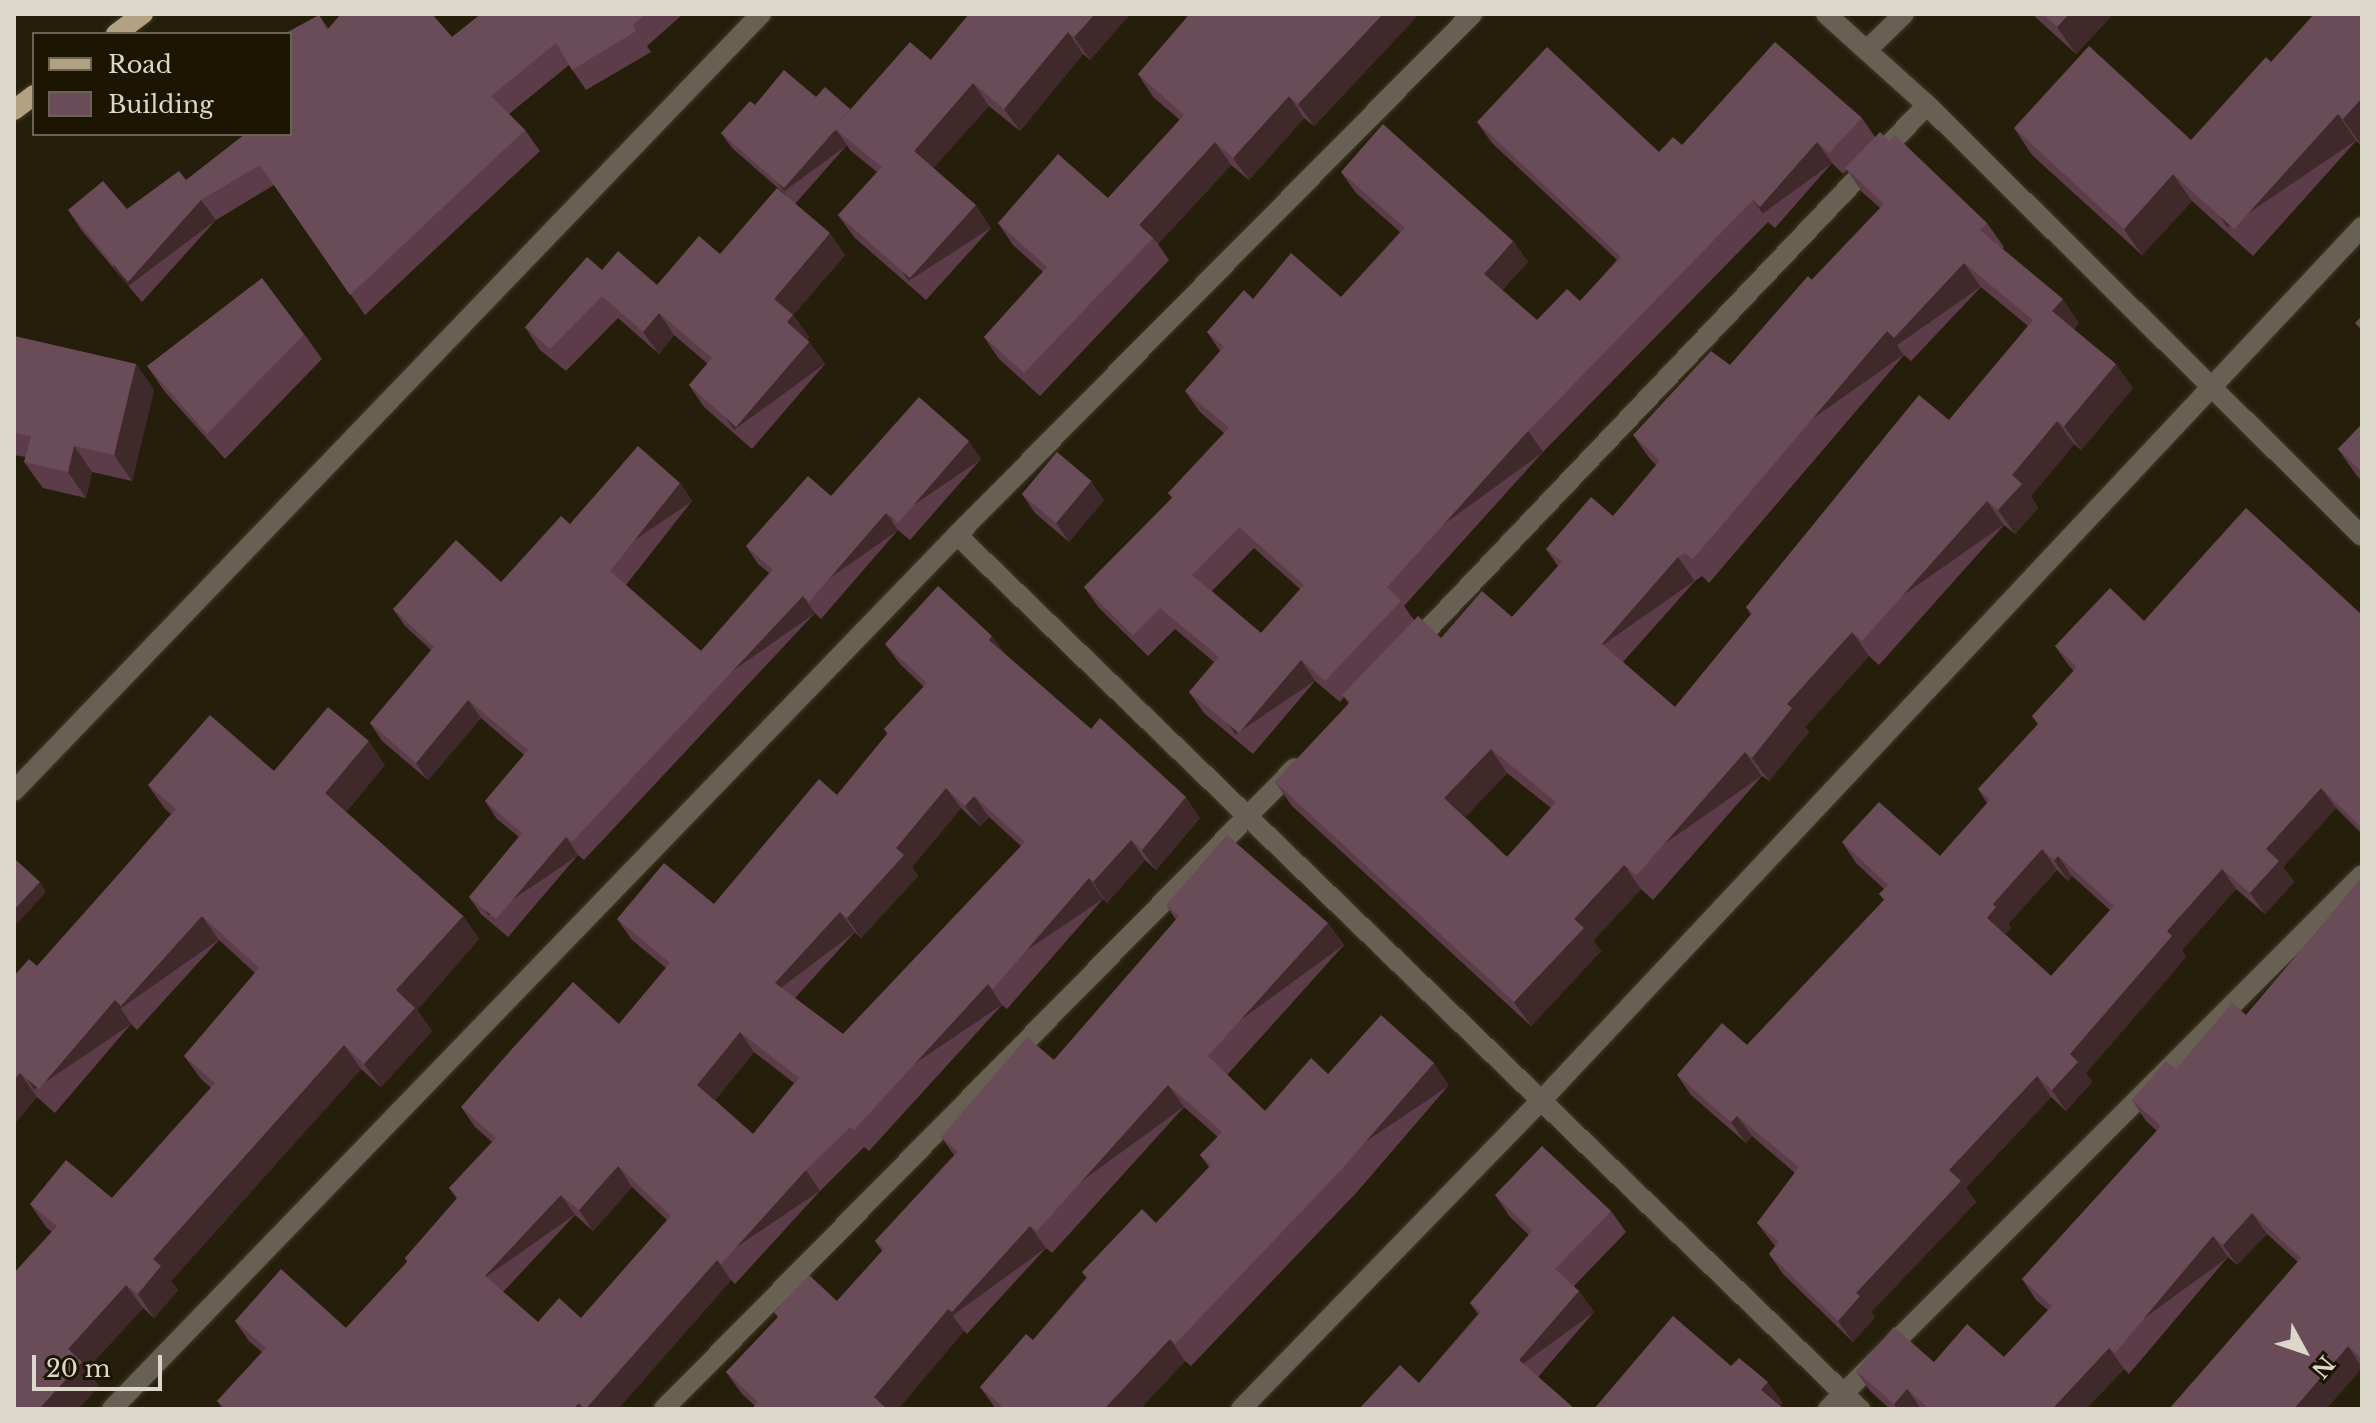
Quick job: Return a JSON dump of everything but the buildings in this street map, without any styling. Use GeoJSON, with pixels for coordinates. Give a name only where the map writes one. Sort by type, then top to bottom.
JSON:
{"type":"FeatureCollection","features":[{"type":"Feature","properties":{"kind":"main road"},"geometry":{"type":"LineString","coordinates":[[119,32],[143,14]]}},
{"type":"Feature","properties":{"kind":"main road"},"geometry":{"type":"LineString","coordinates":[[14,110],[32,96]]}},
{"type":"Feature","properties":{"kind":"street"},"geometry":{"type":"LineString","coordinates":[[14,791],[761,14]]}},
{"type":"Feature","properties":{"kind":"street"},"geometry":{"type":"LineString","coordinates":[[112,1409],[957,535],[1472,14]]}},
{"type":"Feature","properties":{"kind":"street"},"geometry":{"type":"LineString","coordinates":[[1826,14],[1927,105],[2362,536]]}},
{"type":"Feature","properties":{"kind":"street"},"geometry":{"type":"LineString","coordinates":[[1868,49],[1904,14]]}},
{"type":"Feature","properties":{"kind":"street"},"geometry":{"type":"LineString","coordinates":[[1400,658],[1927,105]]}},
{"type":"Feature","properties":{"kind":"street"},"geometry":{"type":"LineString","coordinates":[[1241,1409],[1539,1103],[2362,227]]}},
{"type":"Feature","properties":{"kind":"street"},"geometry":{"type":"LineString","coordinates":[[957,535],[1539,1103],[1860,1409]]}},
{"type":"Feature","properties":{"kind":"street"},"geometry":{"type":"LineString","coordinates":[[664,1409],[1312,750]]}},
{"type":"Feature","properties":{"kind":"street"},"geometry":{"type":"LineString","coordinates":[[1828,1409],[2362,875]]}}]}
